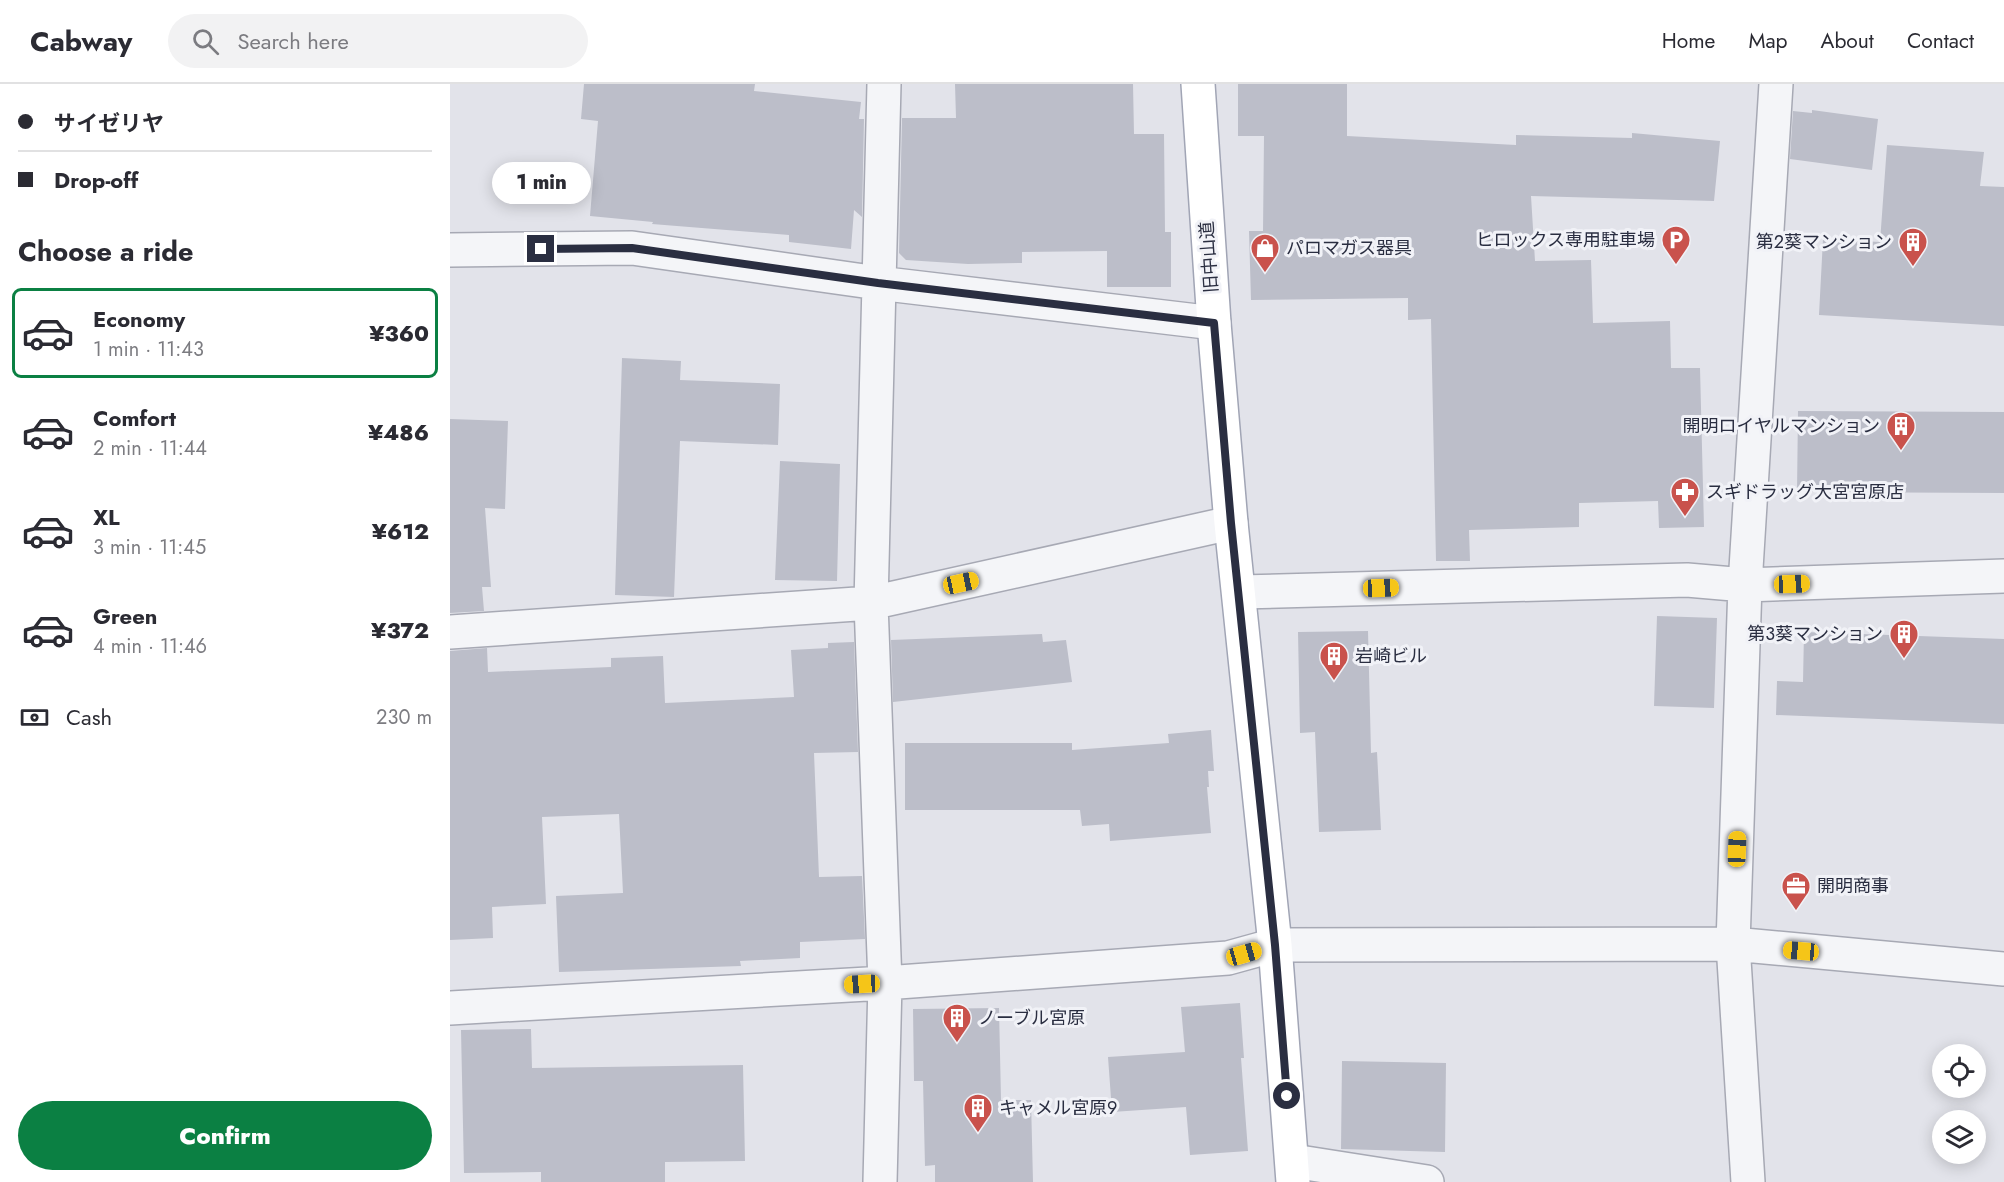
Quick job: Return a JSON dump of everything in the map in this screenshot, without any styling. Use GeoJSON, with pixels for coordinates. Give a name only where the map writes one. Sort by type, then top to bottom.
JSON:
{"type":"FeatureCollection","features":[{"type":"Feature","properties":{"kind":"main road","name":"旧中山道"},"geometry":{"type":"LineString","coordinates":[[1198,84],[1214,323],[1231,523],[1275,945],[1293,1172]]}},
{"type":"Feature","properties":{"kind":"street"},"geometry":{"type":"LineString","coordinates":[[880,1182],[885,983],[871,603],[884,84]]}},
{"type":"Feature","properties":{"kind":"street"},"geometry":{"type":"LineString","coordinates":[[1748,1182],[1733,944],[1745,585],[1776,84]]}},
{"type":"Feature","properties":{"kind":"street"},"geometry":{"type":"LineString","coordinates":[[450,250],[632,248],[878,283],[1214,323]]}},
{"type":"Feature","properties":{"kind":"street"},"geometry":{"type":"LineString","coordinates":[[450,632],[871,603],[1231,523]]}},
{"type":"Feature","properties":{"kind":"street"},"geometry":{"type":"LineString","coordinates":[[1240,592],[1687,580],[1745,585],[2004,576]]}},
{"type":"Feature","properties":{"kind":"street"},"geometry":{"type":"LineString","coordinates":[[450,1008],[885,983],[1228,958],[1275,945],[1733,944],[2004,969]]}},
{"type":"Feature","properties":{"kind":"street"},"geometry":{"type":"LineString","coordinates":[[1293,1172],[1427,1182]]}},
{"type":"Feature","properties":{"kind":"building"},"geometry":{"type":"Polygon","coordinates":[[[584,84],[755,84],[754,91],[861,102],[859,119],[864,119],[862,217],[854,210],[851,249],[789,242],[789,235],[652,224],[653,222],[590,216],[598,121],[581,119],[584,84]]]}},
{"type":"Feature","properties":{"kind":"building"},"geometry":{"type":"Polygon","coordinates":[[[955,84],[1133,84],[1134,134],[1164,134],[1165,232],[1171,232],[1171,287],[1107,287],[1107,251],[1022,252],[1022,263],[968,264],[906,260],[899,253],[902,118],[956,118],[955,84]]]}},
{"type":"Feature","properties":{"kind":"building"},"geometry":{"type":"Polygon","coordinates":[[[1238,84],[1347,84],[1347,136],[1516,145],[1516,135],[1632,138],[1632,133],[1720,141],[1714,201],[1531,196],[1535,261],[1591,260],[1593,323],[1670,321],[1671,368],[1700,368],[1704,527],[1659,528],[1658,501],[1579,503],[1579,527],[1469,530],[1470,561],[1436,561],[1431,319],[1408,320],[1408,298],[1251,300],[1249,231],[1263,231],[1264,136],[1238,136],[1238,84]]]}},
{"type":"Feature","properties":{"kind":"building"},"geometry":{"type":"Polygon","coordinates":[[[1812,110],[1878,119],[1872,170],[1790,159],[1793,111],[1812,113],[1812,110]]]}},
{"type":"Feature","properties":{"kind":"building"},"geometry":{"type":"Polygon","coordinates":[[[1887,145],[1984,152],[1980,186],[2004,187],[2004,326],[1819,315],[1823,239],[1880,242],[1887,145]]]}},
{"type":"Feature","properties":{"kind":"building"},"geometry":{"type":"Polygon","coordinates":[[[622,358],[681,361],[680,380],[780,384],[778,445],[680,441],[674,597],[615,595],[622,358]]]}},
{"type":"Feature","properties":{"kind":"building","name":"開明ロイヤルマンション"},"geometry":{"type":"Polygon","coordinates":[[[1798,411],[2004,412],[2004,493],[1797,492],[1798,411]]]}},
{"type":"Feature","properties":{"kind":"building"},"geometry":{"type":"Polygon","coordinates":[[[450,419],[508,421],[505,509],[485,508],[491,587],[482,587],[484,611],[450,613],[450,419]]]}},
{"type":"Feature","properties":{"kind":"building"},"geometry":{"type":"Polygon","coordinates":[[[780,461],[840,464],[837,581],[775,580],[780,461]]]}},
{"type":"Feature","properties":{"kind":"building"},"geometry":{"type":"Polygon","coordinates":[[[1657,616],[1717,618],[1714,708],[1654,706],[1657,616]]]}},
{"type":"Feature","properties":{"kind":"building"},"geometry":{"type":"Polygon","coordinates":[[[1368,631],[1371,753],[1377,752],[1381,830],[1319,832],[1315,732],[1300,733],[1298,632],[1368,631]]]}},
{"type":"Feature","properties":{"kind":"building","name":"第3葵マンション"},"geometry":{"type":"Polygon","coordinates":[[[1804,632],[2004,639],[2004,724],[1776,715],[1777,681],[1803,682],[1804,632]]]}},
{"type":"Feature","properties":{"kind":"building"},"geometry":{"type":"Polygon","coordinates":[[[1042,634],[1043,642],[1066,640],[1072,682],[893,702],[891,640],[1042,634]]]}},
{"type":"Feature","properties":{"kind":"building"},"geometry":{"type":"Polygon","coordinates":[[[854,642],[858,752],[814,753],[819,877],[862,876],[865,939],[800,942],[800,958],[740,961],[741,966],[559,972],[556,896],[623,893],[619,814],[542,817],[546,904],[492,907],[493,938],[450,940],[450,651],[487,648],[488,672],[611,667],[611,658],[663,656],[665,703],[794,697],[791,650],[828,648],[828,643],[854,642]]]}},
{"type":"Feature","properties":{"kind":"building"},"geometry":{"type":"Polygon","coordinates":[[[1211,730],[1214,771],[1208,771],[1209,787],[1207,787],[1211,833],[1110,841],[1109,824],[1082,826],[1080,810],[905,810],[905,743],[1072,743],[1072,750],[1169,743],[1168,734],[1211,730]]]}},
{"type":"Feature","properties":{"kind":"building"},"geometry":{"type":"Polygon","coordinates":[[[1240,1003],[1244,1058],[1241,1058],[1248,1151],[1190,1155],[1186,1107],[1112,1112],[1108,1057],[1185,1052],[1181,1007],[1240,1003]]]}},
{"type":"Feature","properties":{"kind":"building"},"geometry":{"type":"Polygon","coordinates":[[[999,1008],[1001,1100],[1031,1100],[1033,1182],[935,1182],[935,1165],[925,1166],[923,1081],[914,1081],[913,1009],[999,1008]]]}},
{"type":"Feature","properties":{"kind":"building"},"geometry":{"type":"Polygon","coordinates":[[[531,1029],[532,1068],[743,1065],[745,1161],[665,1162],[665,1182],[541,1182],[541,1172],[464,1173],[461,1030],[531,1029]]]}},
{"type":"Feature","properties":{"kind":"building"},"geometry":{"type":"Polygon","coordinates":[[[1342,1061],[1446,1063],[1445,1152],[1341,1149],[1342,1061]]]}},
{"type":"Feature","properties":{"kind":"place","name":"ヒロックス専用駐車場"},"geometry":{"type":"Point","coordinates":[1676,266]}},
{"type":"Feature","properties":{"kind":"place","name":"第2葵マンション"},"geometry":{"type":"Point","coordinates":[1913,268]}},
{"type":"Feature","properties":{"kind":"place","name":"パロマガス器具"},"geometry":{"type":"Point","coordinates":[1265,274]}},
{"type":"Feature","properties":{"kind":"place","name":"開明ロイヤルマンション"},"geometry":{"type":"Point","coordinates":[1901,452]}},
{"type":"Feature","properties":{"kind":"place","name":"スギドラッグ大宮宮原店"},"geometry":{"type":"Point","coordinates":[1685,518]}},
{"type":"Feature","properties":{"kind":"place","name":"第3葵マンション"},"geometry":{"type":"Point","coordinates":[1904,660]}},
{"type":"Feature","properties":{"kind":"place","name":"岩崎ビル"},"geometry":{"type":"Point","coordinates":[1334,682]}},
{"type":"Feature","properties":{"kind":"place","name":"開明商事"},"geometry":{"type":"Point","coordinates":[1796,912]}},
{"type":"Feature","properties":{"kind":"place","name":"ノーブル宮原"},"geometry":{"type":"Point","coordinates":[957,1044]}},
{"type":"Feature","properties":{"kind":"place","name":"キャメル宮原9"},"geometry":{"type":"Point","coordinates":[978,1134]}},
{"type":"Feature","properties":{"kind":"route"},"geometry":{"type":"LineString","coordinates":[[541,249],[632,248],[878,283],[1214,323],[1231,523],[1275,945],[1287,1096]]}}]}
